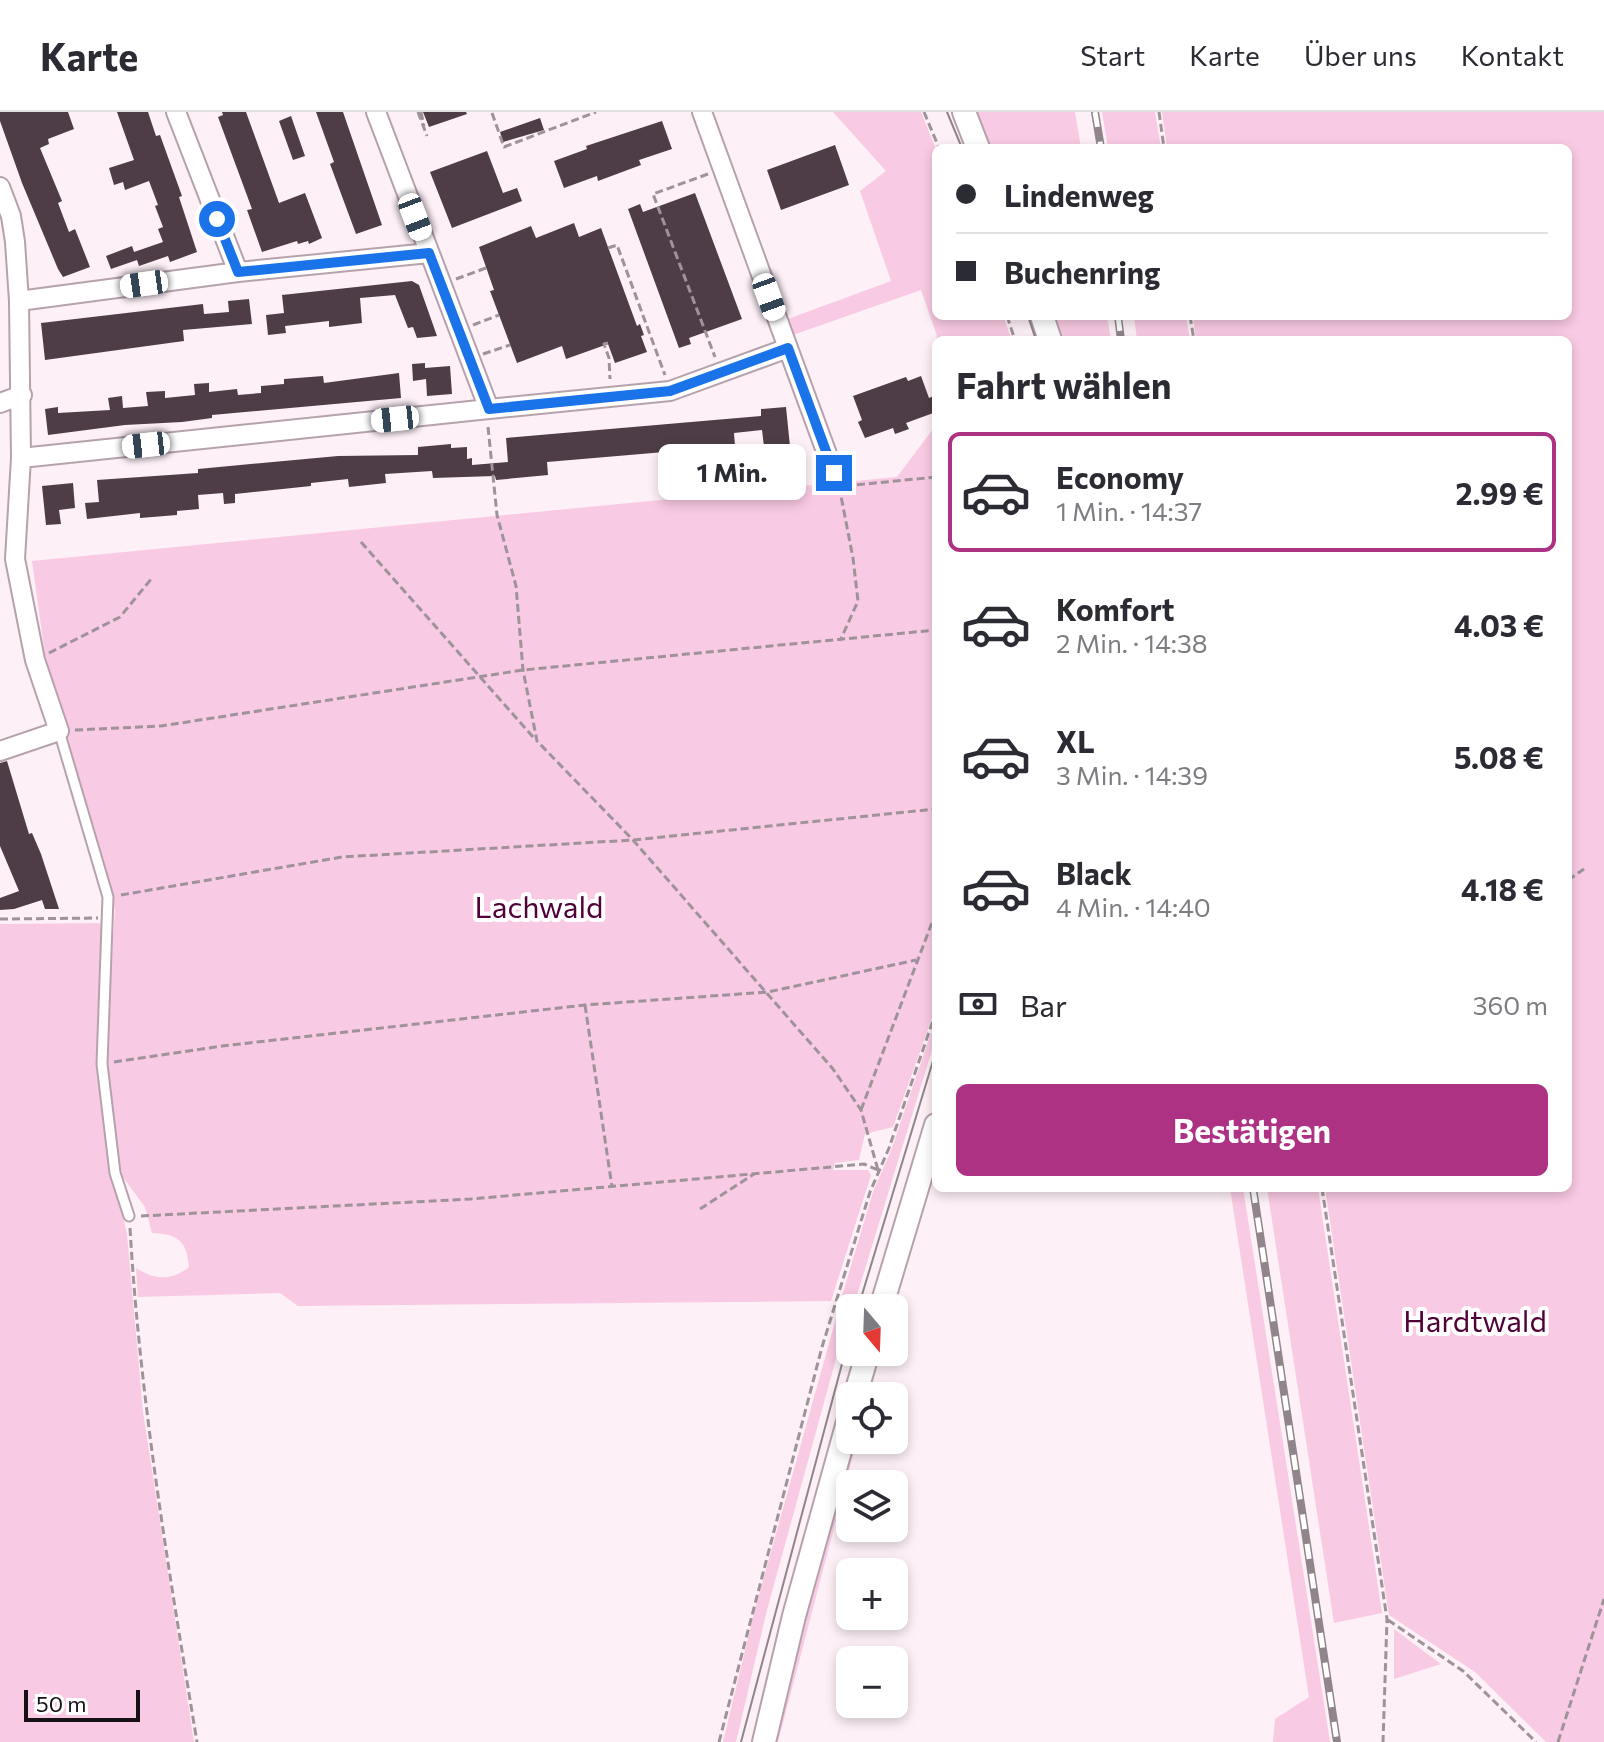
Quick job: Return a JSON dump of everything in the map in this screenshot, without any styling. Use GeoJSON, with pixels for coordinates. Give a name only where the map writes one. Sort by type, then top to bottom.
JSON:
{"type":"FeatureCollection","features":[{"type":"Feature","properties":{"kind":"street"},"geometry":{"type":"LineString","coordinates":[[176,112],[238,272]]}},
{"type":"Feature","properties":{"kind":"street"},"geometry":{"type":"LineString","coordinates":[[376,112],[489,409]]}},
{"type":"Feature","properties":{"kind":"street"},"geometry":{"type":"LineString","coordinates":[[702,112],[836,480]]}},
{"type":"Feature","properties":{"kind":"street"},"geometry":{"type":"LineString","coordinates":[[964,112],[976,144]]}},
{"type":"Feature","properties":{"kind":"street"},"geometry":{"type":"LineString","coordinates":[[0,187],[19,301],[22,395],[21,458],[8,562],[35,660],[59,731],[0,751]]}},
{"type":"Feature","properties":{"kind":"street"},"geometry":{"type":"LineString","coordinates":[[19,301],[238,272],[429,253]]}},
{"type":"Feature","properties":{"kind":"street"},"geometry":{"type":"LineString","coordinates":[[21,458],[670,391],[788,348]]}},
{"type":"Feature","properties":{"kind":"street"},"geometry":{"type":"LineString","coordinates":[[0,403],[22,395]]}},
{"type":"Feature","properties":{"kind":"street"},"geometry":{"type":"LineString","coordinates":[[885,1294],[932,1138]]}},
{"type":"Feature","properties":{"kind":"street"},"geometry":{"type":"LineString","coordinates":[[764,1742],[794,1616],[839,1454]]}},
{"type":"Feature","properties":{"kind":"lane"},"geometry":{"type":"LineString","coordinates":[[59,731],[108,897],[102,1064],[115,1173],[129,1216]]}},
{"type":"Feature","properties":{"kind":"path"},"geometry":{"type":"LineString","coordinates":[[492,113],[504,147],[596,112]]}},
{"type":"Feature","properties":{"kind":"path"},"geometry":{"type":"LineString","coordinates":[[924,112],[937,144]]}},
{"type":"Feature","properties":{"kind":"path"},"geometry":{"type":"LineString","coordinates":[[1159,112],[1163,144]]}},
{"type":"Feature","properties":{"kind":"path"},"geometry":{"type":"LineString","coordinates":[[422,114],[427,136]]}},
{"type":"Feature","properties":{"kind":"path"},"geometry":{"type":"LineString","coordinates":[[720,372],[653,194],[723,168]]}},
{"type":"Feature","properties":{"kind":"path"},"geometry":{"type":"LineString","coordinates":[[648,204],[656,201]]}},
{"type":"Feature","properties":{"kind":"path"},"geometry":{"type":"LineString","coordinates":[[608,248],[617,245],[670,391]]}},
{"type":"Feature","properties":{"kind":"path"},"geometry":{"type":"LineString","coordinates":[[442,284],[486,268]]}},
{"type":"Feature","properties":{"kind":"path"},"geometry":{"type":"LineString","coordinates":[[624,290],[632,287]]}},
{"type":"Feature","properties":{"kind":"path"},"geometry":{"type":"LineString","coordinates":[[459,330],[499,315]]}},
{"type":"Feature","properties":{"kind":"path"},"geometry":{"type":"LineString","coordinates":[[608,343],[604,344],[609,358],[611,397]]}},
{"type":"Feature","properties":{"kind":"path"},"geometry":{"type":"LineString","coordinates":[[470,359],[510,345]]}},
{"type":"Feature","properties":{"kind":"path"},"geometry":{"type":"LineString","coordinates":[[489,409],[497,515],[516,586],[523,670],[537,741]]}},
{"type":"Feature","properties":{"kind":"path"},"geometry":{"type":"LineString","coordinates":[[840,641],[858,601],[836,480],[932,477]]}},
{"type":"Feature","properties":{"kind":"path"},"geometry":{"type":"LineString","coordinates":[[361,542],[537,741],[633,840],[833,1069],[861,1110],[878,1170]]}},
{"type":"Feature","properties":{"kind":"path"},"geometry":{"type":"LineString","coordinates":[[35,660],[120,617],[152,578]]}},
{"type":"Feature","properties":{"kind":"path"},"geometry":{"type":"LineString","coordinates":[[59,731],[161,726],[479,675],[932,630]]}},
{"type":"Feature","properties":{"kind":"path"},"geometry":{"type":"LineString","coordinates":[[108,897],[342,857],[633,840],[932,809]]}},
{"type":"Feature","properties":{"kind":"path"},"geometry":{"type":"LineString","coordinates":[[1572,877],[1584,869]]}},
{"type":"Feature","properties":{"kind":"path"},"geometry":{"type":"LineString","coordinates":[[0,919],[109,918]]}},
{"type":"Feature","properties":{"kind":"path"},"geometry":{"type":"LineString","coordinates":[[861,1110],[932,922]]}},
{"type":"Feature","properties":{"kind":"path"},"geometry":{"type":"LineString","coordinates":[[102,1064],[222,1046],[585,1005],[768,992],[916,960]]}},
{"type":"Feature","properties":{"kind":"path"},"geometry":{"type":"LineString","coordinates":[[585,1005],[612,1187]]}},
{"type":"Feature","properties":{"kind":"path"},"geometry":{"type":"LineString","coordinates":[[719,1742],[822,1347],[878,1170],[889,1148],[932,1024]]}},
{"type":"Feature","properties":{"kind":"path"},"geometry":{"type":"LineString","coordinates":[[197,1742],[147,1416],[134,1302],[129,1216],[471,1199],[864,1164],[878,1170]]}},
{"type":"Feature","properties":{"kind":"path"},"geometry":{"type":"LineString","coordinates":[[700,1209],[757,1172]]}},
{"type":"Feature","properties":{"kind":"path"},"geometry":{"type":"LineString","coordinates":[[1323,1192],[1387,1619],[1383,1742]]}},
{"type":"Feature","properties":{"kind":"path"},"geometry":{"type":"LineString","coordinates":[[1558,1742],[1604,1599]]}},
{"type":"Feature","properties":{"kind":"path"},"geometry":{"type":"LineString","coordinates":[[1387,1619],[1463,1671],[1536,1742]]}},
{"type":"Feature","properties":{"kind":"green space"},"geometry":{"type":"Polygon","coordinates":[[[833,112],[921,112],[934,144],[932,320],[1004,320],[1010,336],[937,336],[921,290],[793,335],[788,319],[891,281],[860,191],[886,171],[833,112]]]}},
{"type":"Feature","properties":{"kind":"green space"},"geometry":{"type":"Polygon","coordinates":[[[973,112],[1075,112],[1080,144],[985,144],[973,112]]]}},
{"type":"Feature","properties":{"kind":"green space"},"geometry":{"type":"Polygon","coordinates":[[[1102,112],[1155,112],[1160,144],[1107,144],[1102,112]]]}},
{"type":"Feature","properties":{"kind":"green space","name":"Hardtwald"},"geometry":{"type":"Polygon","coordinates":[[[1162,112],[1604,112],[1604,1742],[1546,1742],[1475,1672],[1389,1615],[1326,1192],[1572,1192],[1572,336],[1196,336],[1194,320],[1572,320],[1572,144],[1166,144],[1162,112]]]}},
{"type":"Feature","properties":{"kind":"green space"},"geometry":{"type":"Polygon","coordinates":[[[1050,320],[1108,320],[1110,336],[1056,336],[1050,320]]]}},
{"type":"Feature","properties":{"kind":"green space"},"geometry":{"type":"Polygon","coordinates":[[[1134,320],[1187,320],[1189,336],[1136,336],[1134,320]]]}},
{"type":"Feature","properties":{"kind":"green space","name":"Lachwald"},"geometry":{"type":"Polygon","coordinates":[[[932,430],[932,1018],[893,1127],[865,1134],[859,1160],[835,1163],[833,1170],[868,1170],[871,1175],[831,1301],[298,1306],[280,1293],[138,1297],[136,1268],[156,1277],[170,1277],[189,1267],[188,1258],[183,1245],[175,1237],[152,1233],[145,1207],[122,1176],[110,1115],[107,1027],[115,910],[45,655],[32,561],[897,477],[932,430]]]}},
{"type":"Feature","properties":{"kind":"green space"},"geometry":{"type":"Polygon","coordinates":[[[104,923],[100,1002],[113,1173],[127,1234],[143,1412],[194,1742],[0,1742],[0,924],[104,923]]]}},
{"type":"Feature","properties":{"kind":"green space"},"geometry":{"type":"Polygon","coordinates":[[[932,1030],[932,1050],[857,1294],[843,1294],[873,1192],[892,1148],[932,1030]]]}},
{"type":"Feature","properties":{"kind":"green space"},"geometry":{"type":"Polygon","coordinates":[[[1231,1192],[1244,1192],[1330,1742],[1273,1742],[1275,1719],[1309,1697],[1231,1192]]]}},
{"type":"Feature","properties":{"kind":"green space"},"geometry":{"type":"Polygon","coordinates":[[[1268,1192],[1319,1192],[1382,1613],[1334,1623],[1268,1192]]]}},
{"type":"Feature","properties":{"kind":"green space"},"geometry":{"type":"Polygon","coordinates":[[[836,1318],[836,1359],[767,1610],[736,1742],[723,1742],[755,1609],[836,1318]]]}},
{"type":"Feature","properties":{"kind":"green space"},"geometry":{"type":"Polygon","coordinates":[[[846,1454],[853,1454],[849,1470],[842,1470],[846,1454]]]}},
{"type":"Feature","properties":{"kind":"green space"},"geometry":{"type":"Polygon","coordinates":[[[836,1494],[836,1520],[778,1742],[771,1742],[836,1494]]]}},
{"type":"Feature","properties":{"kind":"green space"},"geometry":{"type":"Polygon","coordinates":[[[1394,1629],[1441,1664],[1394,1679],[1394,1629]]]}},
{"type":"Feature","properties":{"kind":"building"},"geometry":{"type":"Polygon","coordinates":[[[0,112],[68,112],[74,129],[48,139],[49,144],[40,148],[62,201],[58,203],[69,232],[75,229],[90,267],[63,277],[58,269],[22,183],[0,121],[0,112]]]}},
{"type":"Feature","properties":{"kind":"building"},"geometry":{"type":"Polygon","coordinates":[[[117,112],[148,112],[156,136],[160,135],[182,196],[179,197],[197,252],[170,262],[168,256],[139,266],[137,260],[111,269],[106,256],[132,246],[134,252],[163,242],[158,229],[163,227],[155,206],[158,205],[149,181],[125,190],[123,182],[114,185],[109,168],[134,160],[117,112]]]}},
{"type":"Feature","properties":{"kind":"building"},"geometry":{"type":"Polygon","coordinates":[[[222,112],[246,112],[279,203],[305,193],[322,238],[309,244],[308,241],[298,244],[297,241],[262,252],[247,210],[252,209],[218,117],[223,115],[222,112]]]}},
{"type":"Feature","properties":{"kind":"building"},"geometry":{"type":"Polygon","coordinates":[[[316,112],[343,112],[382,225],[356,234],[330,164],[334,162],[316,112]]]}},
{"type":"Feature","properties":{"kind":"building"},"geometry":{"type":"Polygon","coordinates":[[[423,112],[466,112],[467,114],[429,127],[423,112]]]}},
{"type":"Feature","properties":{"kind":"building"},"geometry":{"type":"Polygon","coordinates":[[[291,116],[305,156],[293,160],[279,121],[291,116]]]}},
{"type":"Feature","properties":{"kind":"building"},"geometry":{"type":"Polygon","coordinates":[[[540,118],[544,130],[503,142],[500,132],[540,118]]]}},
{"type":"Feature","properties":{"kind":"building"},"geometry":{"type":"Polygon","coordinates":[[[662,121],[672,149],[639,160],[641,165],[598,181],[597,176],[564,188],[554,161],[587,149],[586,146],[662,121]]]}},
{"type":"Feature","properties":{"kind":"building"},"geometry":{"type":"Polygon","coordinates":[[[835,145],[849,185],[781,210],[767,170],[835,145]]]}},
{"type":"Feature","properties":{"kind":"building"},"geometry":{"type":"Polygon","coordinates":[[[487,151],[503,193],[517,188],[522,201],[452,228],[430,172],[487,151]]]}},
{"type":"Feature","properties":{"kind":"building"},"geometry":{"type":"Polygon","coordinates":[[[695,193],[742,319],[689,338],[691,344],[679,348],[628,209],[640,204],[643,212],[695,193]]]}},
{"type":"Feature","properties":{"kind":"building"},"geometry":{"type":"Polygon","coordinates":[[[574,223],[579,237],[601,228],[637,326],[640,324],[647,352],[615,363],[608,344],[566,359],[562,346],[517,363],[490,291],[494,290],[479,247],[531,226],[536,238],[574,223]]]}},
{"type":"Feature","properties":{"kind":"building"},"geometry":{"type":"Polygon","coordinates":[[[412,281],[419,285],[437,336],[417,338],[413,327],[408,328],[395,295],[360,298],[362,323],[329,327],[329,321],[285,326],[286,333],[268,335],[266,315],[284,313],[282,295],[412,281]]]}},
{"type":"Feature","properties":{"kind":"building"},"geometry":{"type":"Polygon","coordinates":[[[249,299],[252,324],[183,330],[184,341],[45,360],[41,323],[203,304],[204,314],[229,312],[228,301],[249,299]]]}},
{"type":"Feature","properties":{"kind":"building"},"geometry":{"type":"Polygon","coordinates":[[[425,363],[425,368],[450,366],[452,394],[427,396],[426,379],[413,381],[412,364],[425,363]]]}},
{"type":"Feature","properties":{"kind":"building"},"geometry":{"type":"Polygon","coordinates":[[[399,373],[401,398],[212,415],[212,418],[182,422],[125,425],[48,435],[45,409],[58,407],[58,413],[110,410],[108,398],[122,396],[123,408],[148,406],[146,392],[165,391],[165,398],[195,395],[194,384],[209,383],[209,392],[237,389],[238,395],[261,393],[261,386],[284,384],[284,379],[323,376],[324,383],[399,373]]]}},
{"type":"Feature","properties":{"kind":"building"},"geometry":{"type":"Polygon","coordinates":[[[921,376],[929,398],[932,397],[932,413],[906,423],[909,429],[895,434],[893,428],[865,438],[853,396],[906,377],[908,381],[921,376]]]}},
{"type":"Feature","properties":{"kind":"building"},"geometry":{"type":"Polygon","coordinates":[[[786,407],[794,486],[769,489],[762,430],[734,433],[735,446],[547,462],[548,475],[496,480],[495,476],[433,478],[432,471],[385,474],[386,483],[349,487],[348,479],[311,483],[311,486],[235,494],[235,503],[224,504],[223,493],[198,495],[199,509],[177,511],[177,515],[140,518],[140,513],[87,519],[85,503],[99,502],[97,480],[198,473],[198,469],[338,456],[418,455],[418,447],[451,444],[451,448],[467,447],[467,459],[472,458],[472,465],[508,462],[506,438],[761,416],[761,409],[786,407]]]}},
{"type":"Feature","properties":{"kind":"building"},"geometry":{"type":"Polygon","coordinates":[[[73,483],[75,508],[59,510],[61,524],[46,525],[42,486],[73,483]]]}},
{"type":"Feature","properties":{"kind":"building"},"geometry":{"type":"Polygon","coordinates":[[[7,761],[29,834],[32,833],[41,854],[59,909],[45,909],[42,900],[0,910],[0,898],[19,891],[0,846],[0,763],[7,761]]]}},
{"type":"Feature","properties":{"kind":"tram line"},"geometry":{"type":"LineString","coordinates":[[947,112],[960,144]]}},
{"type":"Feature","properties":{"kind":"tram line"},"geometry":{"type":"LineString","coordinates":[[1029,320],[1035,336]]}},
{"type":"Feature","properties":{"kind":"tram line"},"geometry":{"type":"LineString","coordinates":[[862,1294],[932,1064]]}},
{"type":"Feature","properties":{"kind":"tram line"},"geometry":{"type":"LineString","coordinates":[[741,1742],[841,1366]]}},
{"type":"Feature","properties":{"kind":"railway"},"geometry":{"type":"LineString","coordinates":[[1095,112],[1100,144]]}},
{"type":"Feature","properties":{"kind":"railway"},"geometry":{"type":"LineString","coordinates":[[1118,320],[1120,336]]}},
{"type":"Feature","properties":{"kind":"railway"},"geometry":{"type":"LineString","coordinates":[[1254,1192],[1337,1742]]}},
{"type":"Feature","properties":{"kind":"route"},"geometry":{"type":"LineString","coordinates":[[217,219],[238,272],[429,253],[489,409],[670,391],[788,348],[834,473]]}}]}
